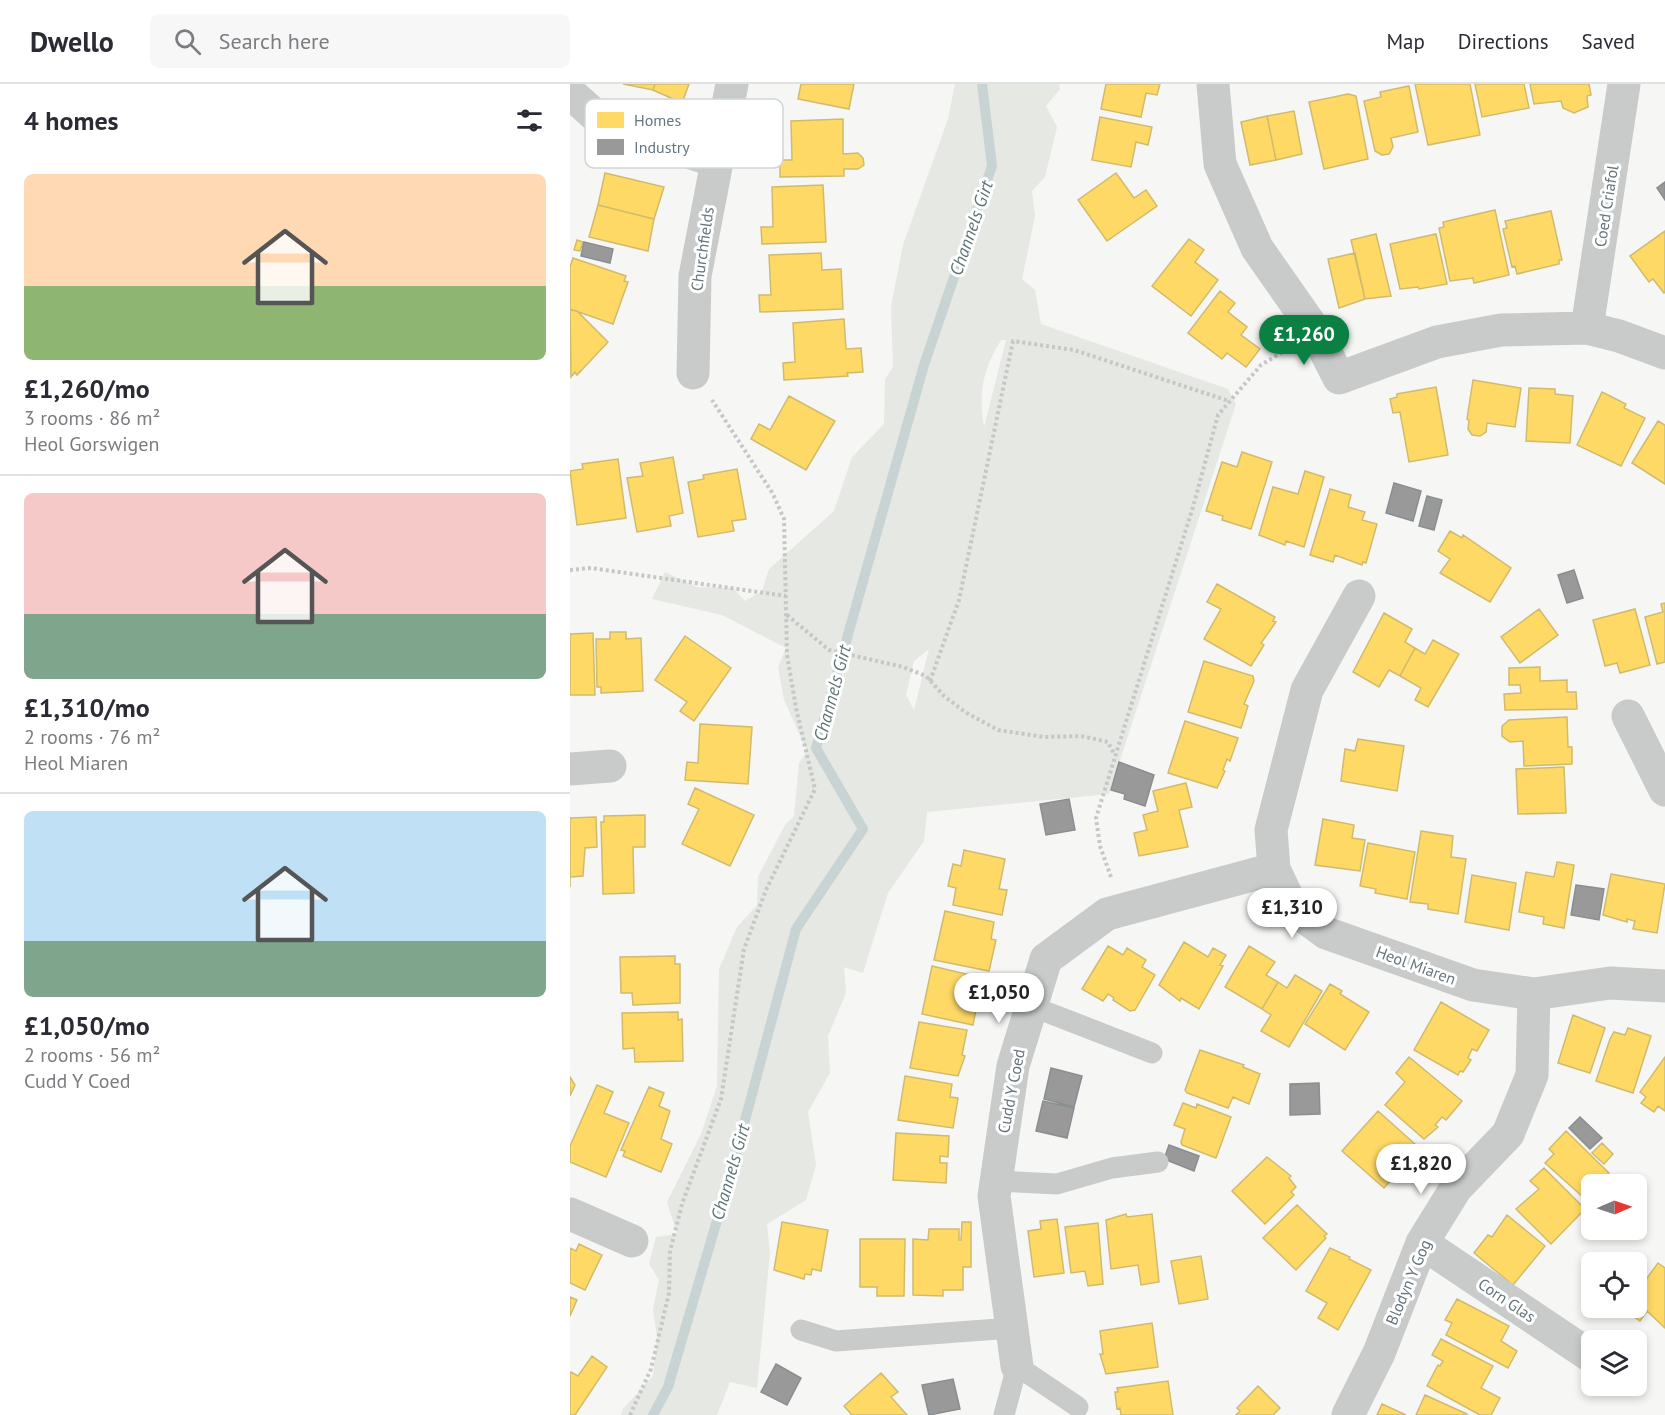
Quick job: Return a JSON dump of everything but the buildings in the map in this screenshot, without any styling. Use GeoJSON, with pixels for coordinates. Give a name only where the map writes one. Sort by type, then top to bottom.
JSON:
{"type":"FeatureCollection","features":[{"type":"Feature","properties":{"kind":"street","name":"Churchfields"},"geometry":{"type":"LineString","coordinates":[[729,99],[732,84]]}},
{"type":"Feature","properties":{"kind":"street"},"geometry":{"type":"LineString","coordinates":[[1213,84],[1221,164],[1257,248],[1315,331],[1339,378],[1437,342],[1501,330],[1587,328],[1618,336],[1665,353]]}},
{"type":"Feature","properties":{"kind":"street","name":"Coed Criafol"},"geometry":{"type":"LineString","coordinates":[[1587,328],[1624,84]]}},
{"type":"Feature","properties":{"kind":"street"},"geometry":{"type":"LineString","coordinates":[[570,93],[585,106]]}},
{"type":"Feature","properties":{"kind":"street","name":"Churchfields"},"geometry":{"type":"LineString","coordinates":[[693,373],[695,276],[715,168]]}},
{"type":"Feature","properties":{"kind":"street","name":"Heol Miaren"},"geometry":{"type":"LineString","coordinates":[[1359,596],[1307,690],[1283,776],[1271,830],[1274,868],[1293,909],[1326,933],[1473,985],[1534,994],[1610,983],[1665,986]]}},
{"type":"Feature","properties":{"kind":"street"},"geometry":{"type":"LineString","coordinates":[[1628,716],[1665,790]]}},
{"type":"Feature","properties":{"kind":"street"},"geometry":{"type":"LineString","coordinates":[[570,769],[610,765]]}},
{"type":"Feature","properties":{"kind":"street","name":"Cudd Y Coed"},"geometry":{"type":"LineString","coordinates":[[1017,1366],[994,1196],[1013,1066],[1046,959],[1107,914],[1274,868]]}},
{"type":"Feature","properties":{"kind":"street","name":"Blodyn Y Gog"},"geometry":{"type":"LineString","coordinates":[[1348,1415],[1379,1353],[1422,1243],[1456,1188],[1508,1134],[1532,1075],[1534,994]]}},
{"type":"Feature","properties":{"kind":"street"},"geometry":{"type":"LineString","coordinates":[[570,1214],[632,1241]]}},
{"type":"Feature","properties":{"kind":"street","name":"Corn Glas"},"geometry":{"type":"LineString","coordinates":[[1422,1243],[1581,1350]]}},
{"type":"Feature","properties":{"kind":"lane"},"geometry":{"type":"LineString","coordinates":[[1031,1006],[1152,1053]]}},
{"type":"Feature","properties":{"kind":"lane"},"geometry":{"type":"LineString","coordinates":[[996,1181],[1057,1184],[1112,1168],[1158,1162]]}},
{"type":"Feature","properties":{"kind":"lane"},"geometry":{"type":"LineString","coordinates":[[801,1330],[836,1341],[1012,1328]]}},
{"type":"Feature","properties":{"kind":"lane"},"geometry":{"type":"LineString","coordinates":[[1004,1415],[1017,1366],[1078,1407]]}},
{"type":"Feature","properties":{"kind":"path"},"geometry":{"type":"LineString","coordinates":[[1122,909],[1100,846],[1096,818],[1193,507],[1218,415],[1261,365],[1315,331]]}},
{"type":"Feature","properties":{"kind":"path"},"geometry":{"type":"LineString","coordinates":[[930,681],[959,600],[1013,342],[1074,350],[1229,401]]}},
{"type":"Feature","properties":{"kind":"path"},"geometry":{"type":"LineString","coordinates":[[630,1415],[651,1369],[669,1293],[670,1251],[682,1204],[721,1099],[744,949],[766,890],[815,789],[796,708],[787,655],[784,519],[773,494],[693,373]]}},
{"type":"Feature","properties":{"kind":"path"},"geometry":{"type":"LineString","coordinates":[[570,570],[591,568],[786,596]]}},
{"type":"Feature","properties":{"kind":"path"},"geometry":{"type":"LineString","coordinates":[[786,615],[829,650],[903,667],[930,681],[965,712],[998,730],[1044,737],[1081,736],[1108,742],[1114,755]]}},
{"type":"Feature","properties":{"kind":"shaded area"},"geometry":{"type":"Polygon","coordinates":[[[955,84],[1059,84],[1060,89],[1046,106],[1057,127],[1045,177],[1032,191],[1035,216],[1022,279],[1035,290],[1041,324],[1228,389],[1236,404],[1109,794],[927,812],[924,841],[888,893],[863,973],[844,967],[846,993],[828,1036],[830,1073],[808,1112],[816,1165],[806,1200],[767,1224],[770,1253],[757,1388],[730,1382],[717,1415],[621,1415],[623,1409],[653,1376],[657,1337],[653,1309],[659,1280],[649,1264],[656,1237],[677,1234],[667,1202],[701,1134],[717,1086],[719,969],[737,927],[757,905],[758,877],[785,825],[794,816],[799,763],[807,751],[784,700],[778,667],[786,648],[722,615],[652,599],[665,572],[697,587],[733,588],[745,601],[762,591],[769,569],[834,511],[852,457],[884,424],[885,379],[893,367],[891,306],[903,245],[948,119],[955,84]],[[1001,340],[990,361],[984,381],[982,414],[984,427],[1006,340],[1001,340]],[[929,649],[914,661],[906,695],[914,710],[929,649]]]}},
{"type":"Feature","properties":{"kind":"waterway","name":"Channels Girt"},"geometry":{"type":"LineString","coordinates":[[653,1415],[668,1387],[731,1173],[796,929],[863,829],[816,748],[924,365],[992,166],[982,84]]}}]}
